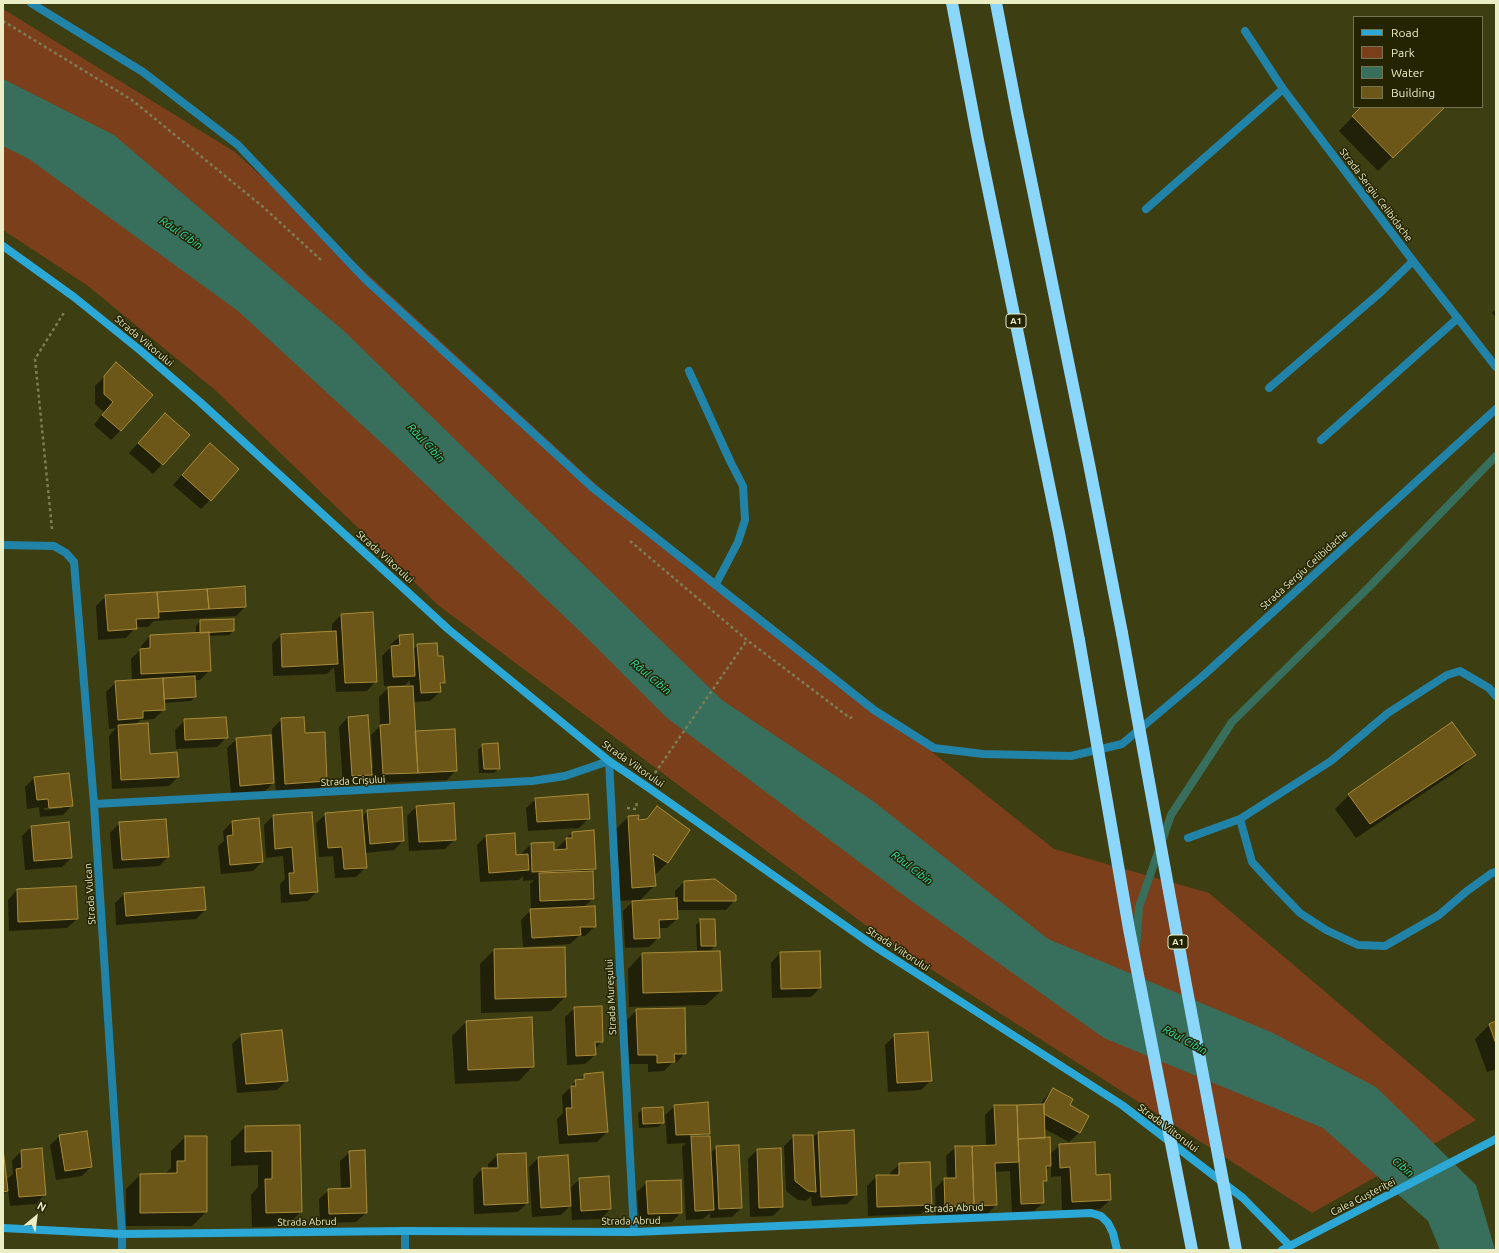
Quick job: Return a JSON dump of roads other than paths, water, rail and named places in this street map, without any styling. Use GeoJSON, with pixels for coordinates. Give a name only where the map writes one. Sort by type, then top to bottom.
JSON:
{"type":"FeatureCollection","features":[{"type":"Feature","properties":{"kind":"highway","name":"A1"},"geometry":{"type":"LineString","coordinates":[[952,3],[978,140],[1059,533],[1129,929],[1192,1250]]}},
{"type":"Feature","properties":{"kind":"highway","name":"A1"},"geometry":{"type":"LineString","coordinates":[[996,3],[1122,633],[1186,986],[1236,1250]]}},
{"type":"Feature","properties":{"kind":"street"},"geometry":{"type":"LineString","coordinates":[[31,3],[143,72],[238,145],[365,280],[593,488],[716,584],[738,542],[745,520],[743,486],[689,371]]}},
{"type":"Feature","properties":{"kind":"street","name":"Strada Sergiu Celibidache"},"geometry":{"type":"LineString","coordinates":[[1244,31],[1283,89],[1413,262],[1496,367]]}},
{"type":"Feature","properties":{"kind":"street"},"geometry":{"type":"LineString","coordinates":[[1146,209],[1283,89]]}},
{"type":"Feature","properties":{"kind":"street","name":"Strada Viitorului"},"geometry":{"type":"LineString","coordinates":[[3,246],[74,297],[135,346],[200,402],[448,629],[609,761],[874,946],[1122,1105],[1243,1198],[1290,1246]]}},
{"type":"Feature","properties":{"kind":"street"},"geometry":{"type":"LineString","coordinates":[[1269,388],[1382,292],[1413,262]]}},
{"type":"Feature","properties":{"kind":"street"},"geometry":{"type":"LineString","coordinates":[[1321,440],[1458,318]]}},
{"type":"Feature","properties":{"kind":"street","name":"Strada Sergiu Celibidache"},"geometry":{"type":"LineString","coordinates":[[716,584],[874,710],[934,748],[983,754],[1071,756],[1122,744],[1205,674],[1496,409]]}},
{"type":"Feature","properties":{"kind":"street","name":"Strada Vulcan"},"geometry":{"type":"LineString","coordinates":[[3,545],[54,546],[66,553],[74,562],[94,804],[122,1250]]}},
{"type":"Feature","properties":{"kind":"street"},"geometry":{"type":"LineString","coordinates":[[1188,838],[1240,819],[1330,761],[1388,713],[1447,675],[1460,671],[1489,688],[1496,696]]}},
{"type":"Feature","properties":{"kind":"street","name":"Strada Crișului"},"geometry":{"type":"LineString","coordinates":[[94,804],[532,781],[565,776],[609,761]]}},
{"type":"Feature","properties":{"kind":"street","name":"Strada Mureșului"},"geometry":{"type":"LineString","coordinates":[[609,761],[634,1232]]}},
{"type":"Feature","properties":{"kind":"street"},"geometry":{"type":"LineString","coordinates":[[1240,819],[1252,862],[1273,885],[1300,913],[1326,930],[1358,945],[1385,946],[1439,915],[1468,891],[1492,873],[1496,872]]}},
{"type":"Feature","properties":{"kind":"street","name":"Calea Gușteriței"},"geometry":{"type":"LineString","coordinates":[[1282,1250],[1496,1139]]}},
{"type":"Feature","properties":{"kind":"street","name":"Strada Abrud"},"geometry":{"type":"LineString","coordinates":[[3,1228],[122,1234],[405,1231],[634,1232],[1091,1213],[1101,1216],[1108,1223],[1113,1233],[1117,1250]]}},
{"type":"Feature","properties":{"kind":"street"},"geometry":{"type":"LineString","coordinates":[[405,1231],[405,1250]]}},
{"type":"Feature","properties":{"kind":"water"},"geometry":{"type":"Polygon","coordinates":[[[3,79],[114,135],[345,332],[722,700],[873,801],[1048,939],[1273,1033],[1376,1087],[1476,1185],[1495,1250],[1440,1250],[1428,1221],[1323,1128],[1104,1038],[910,900],[667,718],[587,638],[398,458],[238,311],[29,159],[3,146],[3,79]]]}},
{"type":"Feature","properties":{"kind":"waterway"},"geometry":{"type":"LineString","coordinates":[[1136,949],[1139,907],[1171,815],[1232,722],[1368,588],[1496,456]]}},
{"type":"Feature","properties":{"kind":"water label","name":"Râul Cibin"},"geometry":{"type":"Point","coordinates":[181,233]}},
{"type":"Feature","properties":{"kind":"water label","name":"Râul Cibin"},"geometry":{"type":"Point","coordinates":[426,443]}},
{"type":"Feature","properties":{"kind":"water label","name":"Râul Cibin"},"geometry":{"type":"Point","coordinates":[651,677]}},
{"type":"Feature","properties":{"kind":"water label","name":"Râul Cibin"},"geometry":{"type":"Point","coordinates":[912,868]}},
{"type":"Feature","properties":{"kind":"water label","name":"Râul Cibin"},"geometry":{"type":"Point","coordinates":[1185,1040]}},
{"type":"Feature","properties":{"kind":"water label","name":"Cibin"},"geometry":{"type":"Point","coordinates":[1403,1167]}}]}
